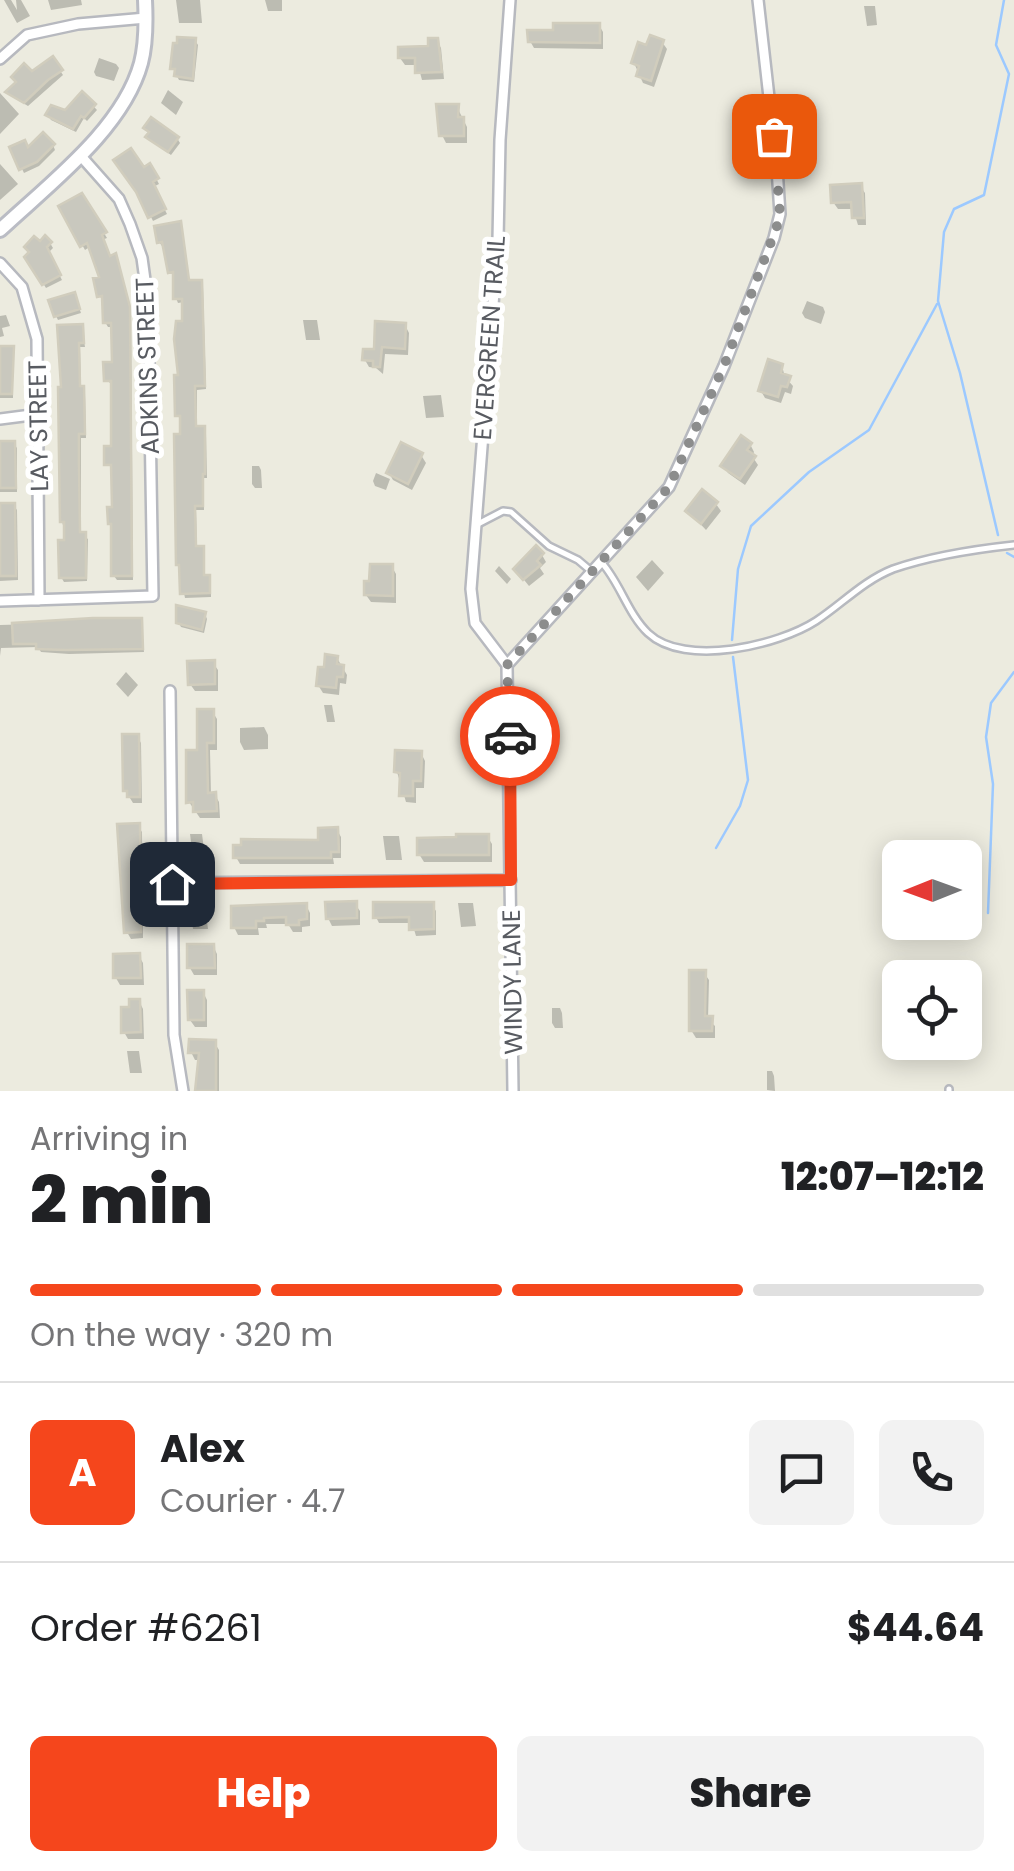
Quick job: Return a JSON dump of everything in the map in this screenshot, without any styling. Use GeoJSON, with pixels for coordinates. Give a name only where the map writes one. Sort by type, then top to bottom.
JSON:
{"type":"FeatureCollection","features":[{"type":"Feature","properties":{"kind":"street"},"geometry":{"type":"LineString","coordinates":[[0,230],[80,155],[123,106],[142,62],[145,0]]}},
{"type":"Feature","properties":{"kind":"street","name":"EVERGREEN TRAIL"},"geometry":{"type":"LineString","coordinates":[[507,665],[481,634],[471,609],[474,526],[498,240],[510,0]]}},
{"type":"Feature","properties":{"kind":"street"},"geometry":{"type":"LineString","coordinates":[[507,665],[669,487],[724,366],[774,238],[780,214],[777,168],[758,0]]}},
{"type":"Feature","properties":{"kind":"street"},"geometry":{"type":"LineString","coordinates":[[0,58],[26,35],[78,24],[146,18]]}},
{"type":"Feature","properties":{"kind":"street","name":"ADKINS STREET"},"geometry":{"type":"LineString","coordinates":[[40,600],[153,596],[148,302],[142,258],[118,199],[80,155]]}},
{"type":"Feature","properties":{"kind":"street","name":"LAY STREET"},"geometry":{"type":"LineString","coordinates":[[0,263],[22,287],[38,339],[40,600]]}},
{"type":"Feature","properties":{"kind":"street"},"geometry":{"type":"LineString","coordinates":[[0,419],[38,414]]}},
{"type":"Feature","properties":{"kind":"street"},"geometry":{"type":"LineString","coordinates":[[0,602],[40,600]]}},
{"type":"Feature","properties":{"kind":"street","name":"WINDY LANE"},"geometry":{"type":"LineString","coordinates":[[507,665],[513,1091]]}},
{"type":"Feature","properties":{"kind":"street"},"geometry":{"type":"LineString","coordinates":[[170,691],[174,1035],[183,1091]]}},
{"type":"Feature","properties":{"kind":"street"},"geometry":{"type":"LineString","coordinates":[[172,884],[511,880]]}},
{"type":"Feature","properties":{"kind":"lane"},"geometry":{"type":"LineString","coordinates":[[474,526],[498,513],[511,512],[549,546],[591,571]]}},
{"type":"Feature","properties":{"kind":"lane"},"geometry":{"type":"LineString","coordinates":[[602,562],[648,634],[678,648],[716,651],[754,646],[792,634],[892,570],[1014,545]]}},
{"type":"Feature","properties":{"kind":"building"},"geometry":{"type":"Polygon","coordinates":[[[553,23],[600,23],[600,43],[528,42],[527,30],[553,30],[553,23]]]}},
{"type":"Feature","properties":{"kind":"building"},"geometry":{"type":"Polygon","coordinates":[[[650,35],[664,40],[651,81],[636,76],[639,66],[631,63],[638,42],[646,45],[650,35]]]}},
{"type":"Feature","properties":{"kind":"building"},"geometry":{"type":"Polygon","coordinates":[[[177,37],[196,38],[193,79],[174,76],[175,69],[170,69],[177,37]]]}},
{"type":"Feature","properties":{"kind":"building"},"geometry":{"type":"Polygon","coordinates":[[[428,38],[438,38],[442,72],[415,73],[415,58],[398,58],[398,47],[428,46],[428,38]]]}},
{"type":"Feature","properties":{"kind":"building"},"geometry":{"type":"Polygon","coordinates":[[[53,56],[63,70],[24,103],[5,92],[16,82],[11,77],[24,63],[32,71],[53,56]]]}},
{"type":"Feature","properties":{"kind":"building"},"geometry":{"type":"Polygon","coordinates":[[[82,91],[96,104],[73,129],[45,115],[51,105],[65,110],[82,91]]]}},
{"type":"Feature","properties":{"kind":"building"},"geometry":{"type":"Polygon","coordinates":[[[436,104],[459,104],[464,136],[439,136],[436,104]]]}},
{"type":"Feature","properties":{"kind":"building"},"geometry":{"type":"Polygon","coordinates":[[[151,117],[179,137],[168,152],[145,137],[149,132],[143,128],[151,117]]]}},
{"type":"Feature","properties":{"kind":"building"},"geometry":{"type":"Polygon","coordinates":[[[43,132],[55,144],[37,162],[19,170],[9,147],[25,140],[28,147],[43,132]]]}},
{"type":"Feature","properties":{"kind":"building"},"geometry":{"type":"Polygon","coordinates":[[[131,148],[144,167],[150,163],[159,178],[153,182],[166,209],[148,218],[136,192],[113,160],[131,148]]]}},
{"type":"Feature","properties":{"kind":"building"},"geometry":{"type":"Polygon","coordinates":[[[862,183],[864,218],[852,218],[851,202],[831,203],[830,185],[862,183]]]}},
{"type":"Feature","properties":{"kind":"building"},"geometry":{"type":"Polygon","coordinates":[[[82,193],[107,232],[102,235],[110,256],[116,253],[130,307],[132,576],[111,576],[111,524],[107,507],[112,507],[111,465],[104,465],[104,446],[111,446],[111,381],[104,381],[103,362],[112,362],[111,323],[103,323],[102,296],[97,297],[93,278],[99,277],[87,243],[80,247],[58,206],[82,193]]]}},
{"type":"Feature","properties":{"kind":"building"},"geometry":{"type":"Polygon","coordinates":[[[181,221],[189,280],[202,280],[205,386],[195,386],[196,426],[205,426],[205,474],[203,506],[195,506],[196,546],[204,546],[204,575],[210,575],[210,593],[180,594],[176,565],[174,434],[180,434],[180,416],[175,416],[174,375],[178,375],[174,339],[176,321],[182,321],[182,299],[173,299],[173,272],[168,273],[162,242],[157,243],[154,226],[181,221]]]}},
{"type":"Feature","properties":{"kind":"building"},"geometry":{"type":"Polygon","coordinates":[[[45,235],[52,242],[47,247],[61,275],[42,285],[24,257],[29,252],[24,247],[34,236],[40,241],[45,235]]]}},
{"type":"Feature","properties":{"kind":"building"},"geometry":{"type":"Polygon","coordinates":[[[75,292],[80,309],[54,317],[48,300],[75,292]]]}},
{"type":"Feature","properties":{"kind":"building"},"geometry":{"type":"Polygon","coordinates":[[[375,321],[406,323],[405,349],[382,347],[380,367],[373,367],[373,361],[362,360],[363,349],[374,349],[375,321]]]}},
{"type":"Feature","properties":{"kind":"building"},"geometry":{"type":"Polygon","coordinates":[[[83,324],[84,343],[79,343],[85,434],[79,434],[79,465],[80,532],[86,532],[86,578],[59,578],[58,540],[64,540],[64,522],[60,522],[61,387],[57,325],[83,324]]]}},
{"type":"Feature","properties":{"kind":"building"},"geometry":{"type":"Polygon","coordinates":[[[0,346],[14,346],[12,394],[0,394],[0,346]]]}},
{"type":"Feature","properties":{"kind":"building"},"geometry":{"type":"Polygon","coordinates":[[[768,359],[783,364],[781,373],[791,376],[787,387],[781,386],[778,397],[758,391],[768,359]]]}},
{"type":"Feature","properties":{"kind":"building"},"geometry":{"type":"Polygon","coordinates":[[[741,435],[752,443],[747,450],[756,456],[740,479],[720,466],[741,435]]]}},
{"type":"Feature","properties":{"kind":"building"},"geometry":{"type":"Polygon","coordinates":[[[0,441],[15,441],[16,488],[0,488],[0,441]]]}},
{"type":"Feature","properties":{"kind":"building"},"geometry":{"type":"Polygon","coordinates":[[[401,442],[423,453],[408,484],[386,473],[401,442]]]}},
{"type":"Feature","properties":{"kind":"building"},"geometry":{"type":"Polygon","coordinates":[[[702,489],[718,502],[701,524],[685,511],[702,489]]]}},
{"type":"Feature","properties":{"kind":"building"},"geometry":{"type":"Polygon","coordinates":[[[0,503],[15,503],[16,576],[0,576],[0,503]]]}},
{"type":"Feature","properties":{"kind":"building"},"geometry":{"type":"Polygon","coordinates":[[[536,545],[544,553],[537,561],[541,565],[523,580],[513,569],[536,545]]]}},
{"type":"Feature","properties":{"kind":"building"},"geometry":{"type":"Polygon","coordinates":[[[370,564],[393,564],[393,596],[364,595],[370,564]]]}},
{"type":"Feature","properties":{"kind":"building"},"geometry":{"type":"Polygon","coordinates":[[[176,605],[206,612],[202,630],[176,623],[176,605]]]}},
{"type":"Feature","properties":{"kind":"building"},"geometry":{"type":"Polygon","coordinates":[[[142,618],[143,649],[36,649],[36,644],[13,644],[12,623],[142,618]]]}},
{"type":"Feature","properties":{"kind":"building"},"geometry":{"type":"Polygon","coordinates":[[[325,654],[338,656],[337,664],[344,665],[336,688],[316,686],[318,667],[324,667],[325,654]]]}},
{"type":"Feature","properties":{"kind":"building"},"geometry":{"type":"Polygon","coordinates":[[[215,660],[215,684],[188,685],[187,661],[215,660]]]}},
{"type":"Feature","properties":{"kind":"building"},"geometry":{"type":"Polygon","coordinates":[[[197,709],[214,709],[214,743],[207,743],[208,793],[216,792],[217,811],[193,812],[193,802],[186,803],[186,750],[197,750],[197,709]]]}},
{"type":"Feature","properties":{"kind":"building"},"geometry":{"type":"Polygon","coordinates":[[[122,734],[139,734],[140,797],[127,797],[127,791],[123,791],[122,734]]]}},
{"type":"Feature","properties":{"kind":"building"},"geometry":{"type":"Polygon","coordinates":[[[395,750],[422,751],[421,781],[413,781],[413,796],[399,796],[395,750]]]}},
{"type":"Feature","properties":{"kind":"building"},"geometry":{"type":"Polygon","coordinates":[[[140,823],[141,932],[124,933],[117,824],[140,823]]]}},
{"type":"Feature","properties":{"kind":"building"},"geometry":{"type":"Polygon","coordinates":[[[338,827],[339,852],[331,852],[331,858],[233,858],[233,845],[241,845],[241,839],[318,840],[318,828],[338,827]]]}},
{"type":"Feature","properties":{"kind":"building"},"geometry":{"type":"Polygon","coordinates":[[[489,834],[489,855],[417,855],[417,838],[489,834]]]}},
{"type":"Feature","properties":{"kind":"building"},"geometry":{"type":"Polygon","coordinates":[[[357,901],[357,918],[326,919],[325,902],[357,901]]]}},
{"type":"Feature","properties":{"kind":"building"},"geometry":{"type":"Polygon","coordinates":[[[373,902],[434,902],[434,929],[409,930],[409,917],[373,918],[373,902]]]}},
{"type":"Feature","properties":{"kind":"building"},"geometry":{"type":"Polygon","coordinates":[[[307,903],[307,919],[299,920],[299,925],[286,925],[286,917],[264,918],[256,921],[256,928],[231,928],[231,906],[307,903]]]}},
{"type":"Feature","properties":{"kind":"building"},"geometry":{"type":"Polygon","coordinates":[[[187,944],[214,944],[215,968],[187,968],[187,944]]]}},
{"type":"Feature","properties":{"kind":"building"},"geometry":{"type":"Polygon","coordinates":[[[140,953],[141,978],[113,978],[113,954],[140,953]]]}},
{"type":"Feature","properties":{"kind":"building"},"geometry":{"type":"Polygon","coordinates":[[[689,970],[706,970],[705,1016],[713,1016],[712,1031],[689,1031],[689,970]]]}},
{"type":"Feature","properties":{"kind":"building"},"geometry":{"type":"Polygon","coordinates":[[[187,990],[204,990],[204,1020],[188,1020],[187,990]]]}},
{"type":"Feature","properties":{"kind":"building"},"geometry":{"type":"Polygon","coordinates":[[[129,999],[140,999],[141,1032],[121,1033],[121,1007],[129,1007],[129,999]]]}},
{"type":"Feature","properties":{"kind":"building"},"geometry":{"type":"Polygon","coordinates":[[[189,1039],[216,1040],[216,1091],[195,1091],[199,1053],[188,1053],[189,1039]]]}},
{"type":"Feature","properties":{"kind":"waterway"},"geometry":{"type":"LineString","coordinates":[[998,535],[960,373],[938,301],[944,232],[954,209],[984,195],[1009,74],[996,45],[1004,0]]}},
{"type":"Feature","properties":{"kind":"waterway"},"geometry":{"type":"LineString","coordinates":[[732,640],[738,569],[751,526],[809,472],[869,430],[937,304]]}},
{"type":"Feature","properties":{"kind":"waterway"},"geometry":{"type":"LineString","coordinates":[[1007,553],[1014,557]]}},
{"type":"Feature","properties":{"kind":"waterway"},"geometry":{"type":"LineString","coordinates":[[716,848],[740,806],[748,780],[733,657]]}},
{"type":"Feature","properties":{"kind":"waterway"},"geometry":{"type":"LineString","coordinates":[[988,913],[993,784],[986,737],[991,703],[1014,672]]}},
{"type":"Feature","properties":{"kind":"way so far"},"geometry":{"type":"LineString","coordinates":[[510,736],[507,665],[669,487],[724,366],[780,214],[774,136]]}},
{"type":"Feature","properties":{"kind":"route"},"geometry":{"type":"LineString","coordinates":[[172,884],[511,880],[510,736]]}}]}
